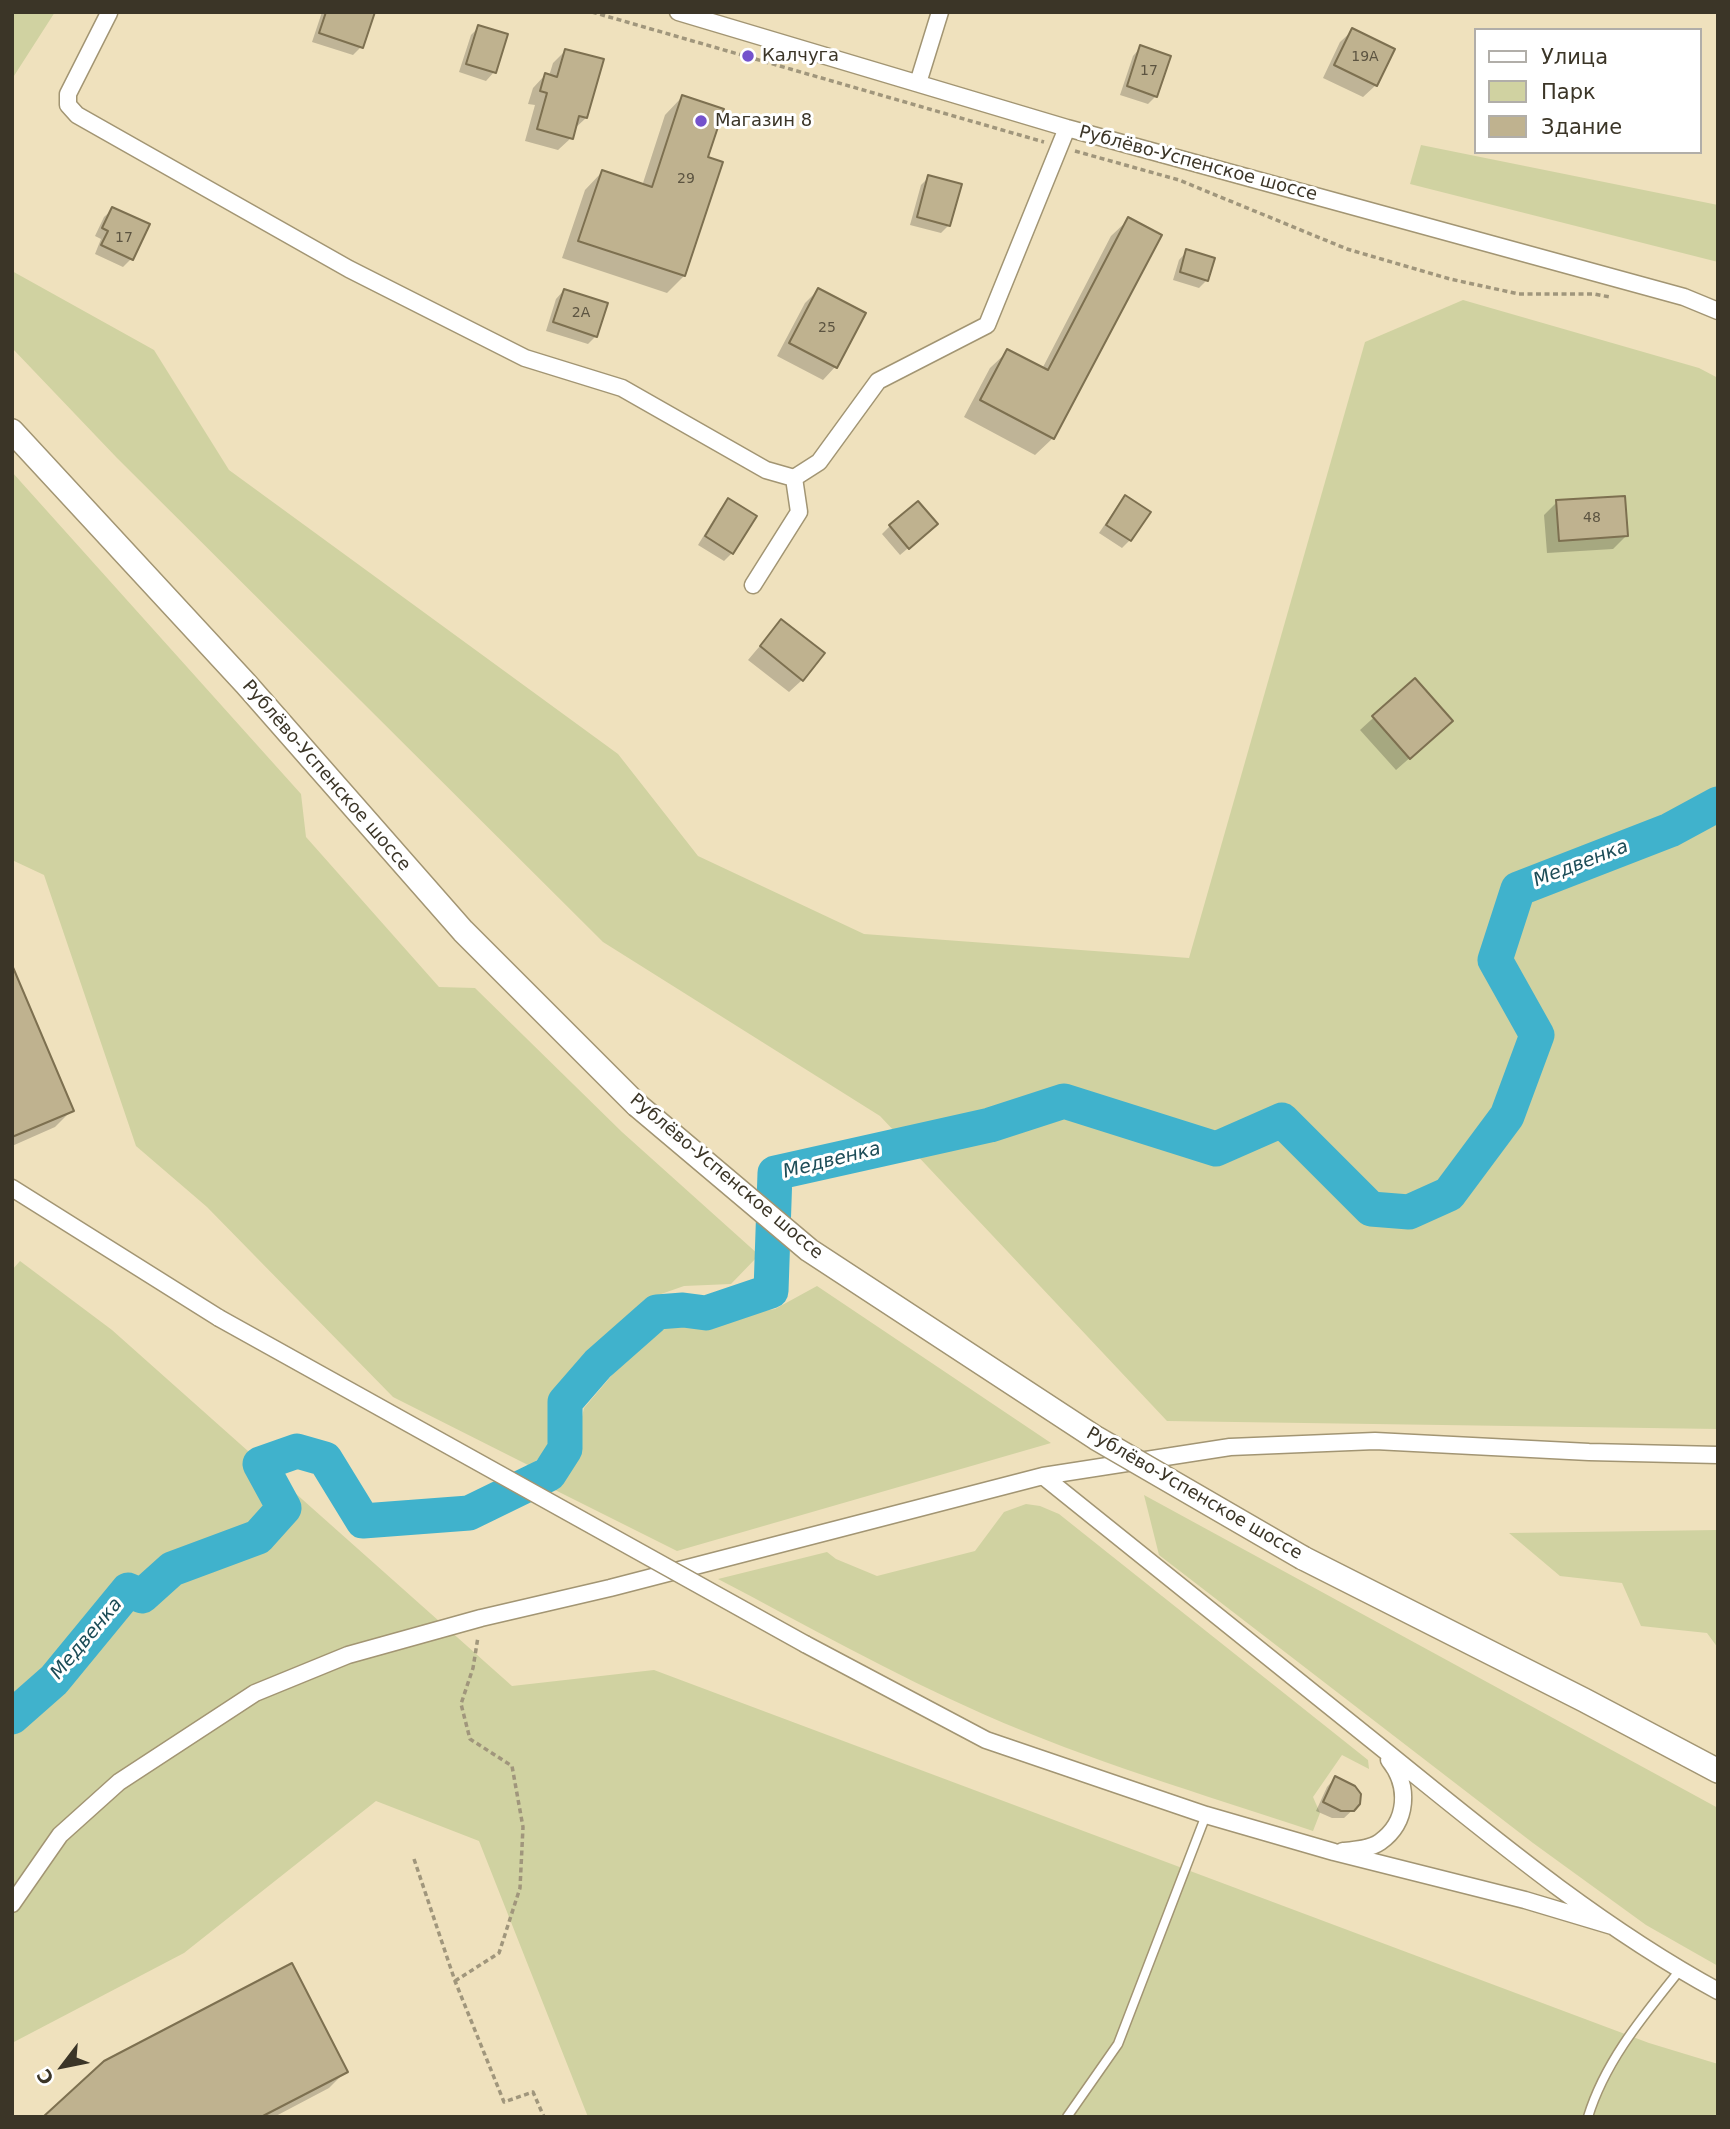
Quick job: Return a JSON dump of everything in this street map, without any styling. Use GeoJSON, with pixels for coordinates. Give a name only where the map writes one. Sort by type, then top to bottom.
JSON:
{"type":"FeatureCollection","features":[{"type":"Feature","properties":{"kind":"main road","name":"Рублёво-Успенское шоссе"},"geometry":{"type":"LineString","coordinates":[[12,431],[246,684],[463,931],[637,1105],[809,1250],[1096,1438],[1303,1558],[1718,1771]]}},
{"type":"Feature","properties":{"kind":"street","name":"Рублёво-Успенское шоссе"},"geometry":{"type":"LineString","coordinates":[[678,12],[1067,128],[1684,297],[1718,311]]}},
{"type":"Feature","properties":{"kind":"street"},"geometry":{"type":"LineString","coordinates":[[918,83],[940,12]]}},
{"type":"Feature","properties":{"kind":"street"},"geometry":{"type":"LineString","coordinates":[[109,13],[68,94],[68,105],[77,115],[349,269],[525,358],[622,388],[765,470],[794,478],[819,462],[878,380],[987,325],[1067,128]]}},
{"type":"Feature","properties":{"kind":"street"},"geometry":{"type":"LineString","coordinates":[[753,585],[799,512],[794,478]]}},
{"type":"Feature","properties":{"kind":"street"},"geometry":{"type":"LineString","coordinates":[[12,1188],[219,1318],[805,1644],[986,1740],[1206,1815],[1334,1852],[1525,1900],[1612,1926]]}},
{"type":"Feature","properties":{"kind":"street"},"geometry":{"type":"LineString","coordinates":[[12,1904],[60,1835],[119,1782],[256,1693],[348,1655],[481,1618],[610,1588],[1042,1476],[1230,1447],[1375,1441],[1589,1452],[1718,1455]]}},
{"type":"Feature","properties":{"kind":"street"},"geometry":{"type":"LineString","coordinates":[[1042,1476],[1489,1835],[1612,1926],[1718,1991]]}},
{"type":"Feature","properties":{"kind":"street"},"geometry":{"type":"LineString","coordinates":[[1334,1852],[1359,1850],[1379,1843],[1400,1818],[1404,1803],[1402,1784],[1395,1767],[1377,1745]]}},
{"type":"Feature","properties":{"kind":"street"},"geometry":{"type":"LineString","coordinates":[[1680,1970],[1718,1984]]}},
{"type":"Feature","properties":{"kind":"lane"},"geometry":{"type":"LineString","coordinates":[[1067,2117],[1118,2044],[1206,1815]]}},
{"type":"Feature","properties":{"kind":"lane"},"geometry":{"type":"LineString","coordinates":[[1588,2117],[1609,2066],[1647,2011],[1680,1970]]}},
{"type":"Feature","properties":{"kind":"path"},"geometry":{"type":"LineString","coordinates":[[593,12],[1179,180],[1347,249],[1450,279],[1519,293],[1594,294],[1619,299]]}},
{"type":"Feature","properties":{"kind":"path"},"geometry":{"type":"LineString","coordinates":[[457,1980],[499,1954],[520,1888],[523,1827],[512,1766],[470,1739],[461,1704],[473,1668],[481,1618]]}},
{"type":"Feature","properties":{"kind":"path"},"geometry":{"type":"LineString","coordinates":[[414,1859],[504,2102],[533,2092],[544,2117]]}},
{"type":"Feature","properties":{"kind":"green space"},"geometry":{"type":"Polygon","coordinates":[[[12,12],[55,12],[12,79],[12,12]]]}},
{"type":"Feature","properties":{"kind":"green space"},"geometry":{"type":"Polygon","coordinates":[[[1421,145],[1718,205],[1718,262],[1410,184],[1421,145]]]}},
{"type":"Feature","properties":{"kind":"green space"},"geometry":{"type":"Polygon","coordinates":[[[12,271],[154,350],[229,470],[618,754],[698,856],[864,934],[1189,958],[1365,342],[1463,300],[1699,368],[1718,378],[1718,1429],[1167,1421],[880,1116],[603,942],[117,458],[12,348],[12,271]]]}},
{"type":"Feature","properties":{"kind":"green space"},"geometry":{"type":"Polygon","coordinates":[[[12,472],[301,794],[306,837],[439,987],[475,988],[622,1132],[759,1255],[731,1284],[684,1286],[644,1300],[553,1396],[550,1448],[530,1466],[393,1397],[207,1207],[136,1146],[44,875],[12,860],[12,472]]]}},
{"type":"Feature","properties":{"kind":"green space"},"geometry":{"type":"Polygon","coordinates":[[[20,1261],[112,1330],[512,1686],[654,1670],[1649,2043],[1718,2064],[1718,2117],[588,2117],[479,1841],[376,1801],[184,1953],[12,2043],[12,1270],[20,1261]]]}},
{"type":"Feature","properties":{"kind":"green space"},"geometry":{"type":"Polygon","coordinates":[[[817,1286],[1051,1443],[677,1551],[551,1488],[573,1457],[584,1408],[652,1328],[775,1309],[817,1286]]]}},
{"type":"Feature","properties":{"kind":"green space"},"geometry":{"type":"Polygon","coordinates":[[[1144,1495],[1718,1808],[1718,1966],[1646,1925],[1533,1843],[1159,1555],[1144,1495]]]}},
{"type":"Feature","properties":{"kind":"green space"},"geometry":{"type":"Polygon","coordinates":[[[1026,1504],[1040,1506],[1059,1514],[1368,1760],[1369,1769],[1342,1755],[1313,1797],[1320,1813],[1313,1831],[1105,1762],[1023,1731],[882,1666],[718,1579],[827,1552],[836,1559],[877,1576],[975,1551],[1004,1512],[1026,1504]]]}},
{"type":"Feature","properties":{"kind":"green space"},"geometry":{"type":"Polygon","coordinates":[[[1718,1530],[1718,1648],[1707,1633],[1641,1626],[1622,1583],[1560,1576],[1509,1533],[1718,1530]]]}},
{"type":"Feature","properties":{"kind":"building"},"geometry":{"type":"Polygon","coordinates":[[[326,12],[375,12],[363,48],[319,33],[326,12]]]}},
{"type":"Feature","properties":{"kind":"building"},"geometry":{"type":"Polygon","coordinates":[[[478,25],[508,34],[496,73],[466,64],[478,25]]]}},
{"type":"Feature","properties":{"kind":"building"},"geometry":{"type":"Polygon","coordinates":[[[1352,28],[1395,49],[1377,86],[1334,65],[1352,28]]]}},
{"type":"Feature","properties":{"kind":"building"},"geometry":{"type":"Polygon","coordinates":[[[1140,45],[1171,56],[1157,97],[1127,86],[1140,45]]]}},
{"type":"Feature","properties":{"kind":"building"},"geometry":{"type":"Polygon","coordinates":[[[565,49],[604,59],[587,118],[579,116],[573,139],[537,129],[547,93],[540,91],[545,73],[557,77],[565,49]]]}},
{"type":"Feature","properties":{"kind":"building"},"geometry":{"type":"Polygon","coordinates":[[[682,95],[724,109],[708,157],[723,162],[685,276],[578,241],[602,170],[652,187],[682,95]]]}},
{"type":"Feature","properties":{"kind":"building"},"geometry":{"type":"Polygon","coordinates":[[[928,175],[962,184],[950,226],[917,217],[928,175]]]}},
{"type":"Feature","properties":{"kind":"building"},"geometry":{"type":"Polygon","coordinates":[[[112,207],[150,224],[133,260],[101,245],[108,231],[102,228],[112,207]]]}},
{"type":"Feature","properties":{"kind":"building"},"geometry":{"type":"Polygon","coordinates":[[[1128,217],[1162,235],[1054,439],[980,400],[1007,349],[1048,370],[1128,217]]]}},
{"type":"Feature","properties":{"kind":"building"},"geometry":{"type":"Polygon","coordinates":[[[1186,249],[1215,258],[1208,281],[1180,272],[1186,249]]]}},
{"type":"Feature","properties":{"kind":"building"},"geometry":{"type":"Polygon","coordinates":[[[818,288],[866,313],[837,368],[789,343],[818,288]]]}},
{"type":"Feature","properties":{"kind":"building"},"geometry":{"type":"Polygon","coordinates":[[[564,289],[608,303],[597,337],[553,322],[564,289]]]}},
{"type":"Feature","properties":{"kind":"building"},"geometry":{"type":"Polygon","coordinates":[[[1125,495],[1151,512],[1131,541],[1106,525],[1125,495]]]}},
{"type":"Feature","properties":{"kind":"building"},"geometry":{"type":"Polygon","coordinates":[[[1625,496],[1628,536],[1559,541],[1556,500],[1625,496]]]}},
{"type":"Feature","properties":{"kind":"building"},"geometry":{"type":"Polygon","coordinates":[[[728,498],[757,516],[733,554],[705,536],[728,498]]]}},
{"type":"Feature","properties":{"kind":"building"},"geometry":{"type":"Polygon","coordinates":[[[918,501],[938,524],[909,549],[889,525],[918,501]]]}},
{"type":"Feature","properties":{"kind":"building"},"geometry":{"type":"Polygon","coordinates":[[[781,619],[825,653],[803,681],[760,646],[781,619]]]}},
{"type":"Feature","properties":{"kind":"building"},"geometry":{"type":"Polygon","coordinates":[[[1415,678],[1453,721],[1410,759],[1372,716],[1415,678]]]}},
{"type":"Feature","properties":{"kind":"building"},"geometry":{"type":"Polygon","coordinates":[[[12,965],[74,1111],[12,1137],[12,965]]]}},
{"type":"Feature","properties":{"kind":"building"},"geometry":{"type":"Polygon","coordinates":[[[1335,1776],[1355,1786],[1361,1794],[1360,1804],[1354,1811],[1341,1811],[1323,1802],[1335,1776]]]}},
{"type":"Feature","properties":{"kind":"building"},"geometry":{"type":"Polygon","coordinates":[[[292,1963],[348,2072],[261,2117],[43,2117],[104,2061],[292,1963]]]}},
{"type":"Feature","properties":{"kind":"waterway","name":"Медвенка"},"geometry":{"type":"LineString","coordinates":[[12,1717],[54,1680],[128,1590],[142,1596],[172,1569],[258,1537],[284,1508],[260,1464],[297,1451],[325,1459],[363,1521],[469,1513],[549,1474],[565,1449],[565,1402],[598,1364],[657,1312],[683,1310],[706,1313],[771,1291],[775,1173],[990,1125],[1064,1101],[1216,1149],[1282,1120],[1371,1209],[1409,1212],[1449,1194],[1507,1116],[1537,1035],[1495,960],[1518,889],[1670,830],[1718,804]]}},
{"type":"Feature","properties":{"kind":"place","name":"Калчуга"},"geometry":{"type":"Point","coordinates":[748,56]}},
{"type":"Feature","properties":{"kind":"place","name":"Магазин 8"},"geometry":{"type":"Point","coordinates":[701,121]}}]}
